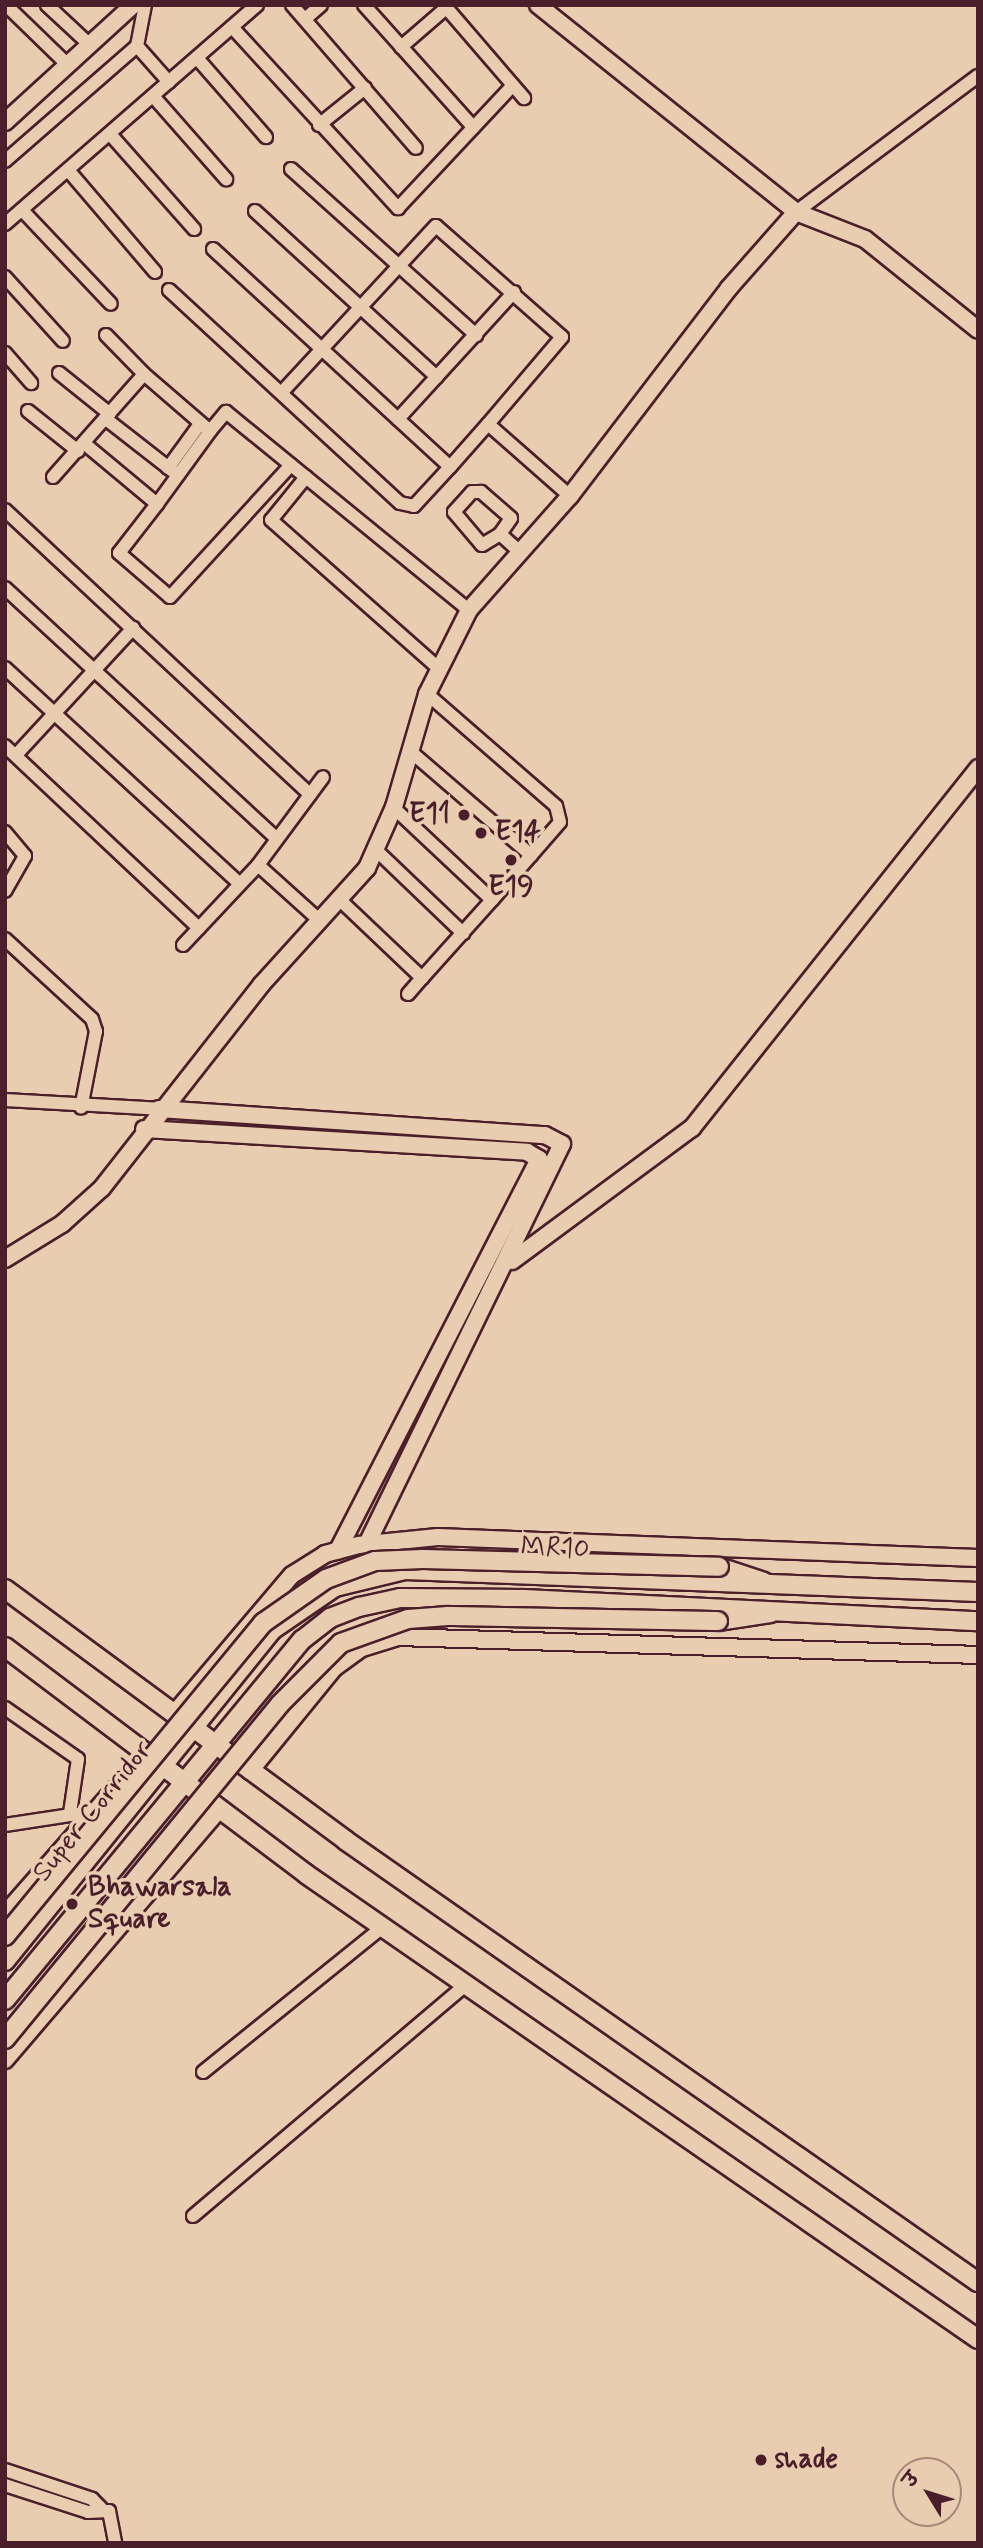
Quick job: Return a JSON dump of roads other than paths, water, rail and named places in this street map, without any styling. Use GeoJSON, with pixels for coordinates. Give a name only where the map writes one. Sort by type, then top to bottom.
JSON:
{"type":"FeatureCollection","features":[{"type":"Feature","properties":{"kind":"main road"},"geometry":{"type":"LineString","coordinates":[[5,1936],[263,1623],[326,1579],[376,1561],[411,1560],[719,1567],[768,1583]]}},
{"type":"Feature","properties":{"kind":"main road","name":"MR10"},"geometry":{"type":"LineString","coordinates":[[193,1728],[272,1630],[307,1601],[366,1576],[405,1570],[978,1592]]}},
{"type":"Feature","properties":{"kind":"main road"},"geometry":{"type":"LineString","coordinates":[[5,1589],[250,1771],[978,2282]]}},
{"type":"Feature","properties":{"kind":"main road","name":"MR10"},"geometry":{"type":"LineString","coordinates":[[218,1746],[302,1640],[330,1618],[359,1607],[400,1598],[523,1598],[978,1621]]}},
{"type":"Feature","properties":{"kind":"main road"},"geometry":{"type":"LineString","coordinates":[[5,2039],[280,1704],[341,1643],[396,1622],[448,1616],[718,1621],[752,1620],[780,1609]]}},
{"type":"Feature","properties":{"kind":"main road"},"geometry":{"type":"LineString","coordinates":[[5,1647],[219,1809],[383,1927],[978,2339]]}},
{"type":"Feature","properties":{"kind":"main road","name":"Super Corridor"},"geometry":{"type":"LineString","coordinates":[[5,1961],[193,1728]]}},
{"type":"Feature","properties":{"kind":"main road","name":"Super Corridor"},"geometry":{"type":"LineString","coordinates":[[5,2000],[218,1746]]}},
{"type":"Feature","properties":{"kind":"street"},"geometry":{"type":"LineString","coordinates":[[6,5],[68,65]]}},
{"type":"Feature","properties":{"kind":"street"},"geometry":{"type":"LineString","coordinates":[[47,5],[89,44]]}},
{"type":"Feature","properties":{"kind":"street"},"geometry":{"type":"LineString","coordinates":[[5,122],[134,5]]}},
{"type":"Feature","properties":{"kind":"street"},"geometry":{"type":"LineString","coordinates":[[5,161],[137,46],[145,5]]}},
{"type":"Feature","properties":{"kind":"street"},"geometry":{"type":"LineString","coordinates":[[5,224],[257,5]]}},
{"type":"Feature","properties":{"kind":"street"},"geometry":{"type":"LineString","coordinates":[[292,5],[416,148]]}},
{"type":"Feature","properties":{"kind":"street"},"geometry":{"type":"LineString","coordinates":[[305,19],[321,5]]}},
{"type":"Feature","properties":{"kind":"street"},"geometry":{"type":"LineString","coordinates":[[364,5],[473,127]]}},
{"type":"Feature","properties":{"kind":"street"},"geometry":{"type":"LineString","coordinates":[[538,5],[796,212],[865,239],[978,330]]}},
{"type":"Feature","properties":{"kind":"street"},"geometry":{"type":"LineString","coordinates":[[401,47],[445,6],[524,98]]}},
{"type":"Feature","properties":{"kind":"street"},"geometry":{"type":"LineString","coordinates":[[232,27],[319,125],[398,208],[513,85]]}},
{"type":"Feature","properties":{"kind":"street"},"geometry":{"type":"LineString","coordinates":[[137,46],[169,82]]}},
{"type":"Feature","properties":{"kind":"street"},"geometry":{"type":"LineString","coordinates":[[197,58],[266,137]]}},
{"type":"Feature","properties":{"kind":"street"},"geometry":{"type":"LineString","coordinates":[[5,1259],[62,1224],[102,1188],[159,1109],[318,919],[341,901],[376,849],[394,808],[427,694],[469,610],[570,496],[729,288],[796,212],[978,75]]}},
{"type":"Feature","properties":{"kind":"street"},"geometry":{"type":"LineString","coordinates":[[319,125],[365,88]]}},
{"type":"Feature","properties":{"kind":"street"},"geometry":{"type":"LineString","coordinates":[[153,96],[226,179]]}},
{"type":"Feature","properties":{"kind":"street"},"geometry":{"type":"LineString","coordinates":[[110,134],[194,229]]}},
{"type":"Feature","properties":{"kind":"street"},"geometry":{"type":"LineString","coordinates":[[291,169],[476,335]]}},
{"type":"Feature","properties":{"kind":"street"},"geometry":{"type":"LineString","coordinates":[[68,170],[155,272]]}},
{"type":"Feature","properties":{"kind":"street"},"geometry":{"type":"LineString","coordinates":[[22,210],[111,304]]}},
{"type":"Feature","properties":{"kind":"street"},"geometry":{"type":"LineString","coordinates":[[255,211],[437,377]]}},
{"type":"Feature","properties":{"kind":"street"},"geometry":{"type":"LineString","coordinates":[[169,290],[408,507],[450,467],[562,337],[436,226],[283,391]]}},
{"type":"Feature","properties":{"kind":"street"},"geometry":{"type":"LineString","coordinates":[[213,249],[450,467]]}},
{"type":"Feature","properties":{"kind":"street"},"geometry":{"type":"LineString","coordinates":[[5,277],[63,341]]}},
{"type":"Feature","properties":{"kind":"street"},"geometry":{"type":"LineString","coordinates":[[398,419],[514,292]]}},
{"type":"Feature","properties":{"kind":"street"},"geometry":{"type":"LineString","coordinates":[[106,335],[144,374],[205,427]]}},
{"type":"Feature","properties":{"kind":"street"},"geometry":{"type":"LineString","coordinates":[[5,354],[31,383]]}},
{"type":"Feature","properties":{"kind":"street"},"geometry":{"type":"LineString","coordinates":[[60,373],[173,472]]}},
{"type":"Feature","properties":{"kind":"street"},"geometry":{"type":"LineString","coordinates":[[53,477],[144,374]]}},
{"type":"Feature","properties":{"kind":"street"},"geometry":{"type":"LineString","coordinates":[[29,411],[158,504]]}},
{"type":"Feature","properties":{"kind":"street"},"geometry":{"type":"LineString","coordinates":[[291,465],[170,597],[119,553],[158,504],[173,472],[205,427],[226,412],[469,610]]}},
{"type":"Feature","properties":{"kind":"street"},"geometry":{"type":"LineString","coordinates":[[488,424],[570,496]]}},
{"type":"Feature","properties":{"kind":"street"},"geometry":{"type":"LineString","coordinates":[[306,477],[271,520],[438,668]]}},
{"type":"Feature","properties":{"kind":"street"},"geometry":{"type":"LineString","coordinates":[[472,492],[481,492],[510,518],[500,534],[482,545],[454,512],[472,492]]}},
{"type":"Feature","properties":{"kind":"street"},"geometry":{"type":"LineString","coordinates":[[5,510],[310,794]]}},
{"type":"Feature","properties":{"kind":"street"},"geometry":{"type":"LineString","coordinates":[[500,534],[519,551]]}},
{"type":"Feature","properties":{"kind":"street"},"geometry":{"type":"LineString","coordinates":[[5,588],[277,839]]}},
{"type":"Feature","properties":{"kind":"street"},"geometry":{"type":"LineString","coordinates":[[16,755],[132,628]]}},
{"type":"Feature","properties":{"kind":"street"},"geometry":{"type":"LineString","coordinates":[[5,668],[240,884]]}},
{"type":"Feature","properties":{"kind":"street"},"geometry":{"type":"LineString","coordinates":[[408,994],[531,855],[562,813],[427,694]]}},
{"type":"Feature","properties":{"kind":"street"},"geometry":{"type":"LineString","coordinates":[[5,746],[200,928]]}},
{"type":"Feature","properties":{"kind":"street"},"geometry":{"type":"LineString","coordinates":[[410,751],[531,855]]}},
{"type":"Feature","properties":{"kind":"street"},"geometry":{"type":"LineString","coordinates":[[473,1288],[506,1266],[577,1208],[692,1128],[978,768]]}},
{"type":"Feature","properties":{"kind":"street"},"geometry":{"type":"LineString","coordinates":[[183,945],[258,865],[323,777]]}},
{"type":"Feature","properties":{"kind":"street"},"geometry":{"type":"LineString","coordinates":[[394,808],[492,900]]}},
{"type":"Feature","properties":{"kind":"street"},"geometry":{"type":"LineString","coordinates":[[5,891],[25,856],[6,835]]}},
{"type":"Feature","properties":{"kind":"street"},"geometry":{"type":"LineString","coordinates":[[376,849],[463,933]]}},
{"type":"Feature","properties":{"kind":"street"},"geometry":{"type":"LineString","coordinates":[[258,865],[318,919]]}},
{"type":"Feature","properties":{"kind":"street"},"geometry":{"type":"LineString","coordinates":[[341,901],[422,978]]}},
{"type":"Feature","properties":{"kind":"street"},"geometry":{"type":"LineString","coordinates":[[5,939],[92,1018],[96,1031],[81,1108]]}},
{"type":"Feature","properties":{"kind":"street"},"geometry":{"type":"LineString","coordinates":[[5,1100],[81,1108],[159,1109],[545,1135],[562,1144],[563,1154],[367,1544]]}},
{"type":"Feature","properties":{"kind":"street"},"geometry":{"type":"LineString","coordinates":[[144,1129],[527,1152],[539,1158],[338,1550]]}},
{"type":"Feature","properties":{"kind":"street"},"geometry":{"type":"LineString","coordinates":[[174,1714],[263,1604],[292,1575],[338,1550],[367,1544],[438,1537],[978,1558]]}},
{"type":"Feature","properties":{"kind":"street"},"geometry":{"type":"LineString","coordinates":[[250,1771],[334,1668],[362,1648],[397,1637],[978,1655]]}},
{"type":"Feature","properties":{"kind":"street"},"geometry":{"type":"LineString","coordinates":[[5,1708],[78,1759],[70,1813]]}},
{"type":"Feature","properties":{"kind":"street"},"geometry":{"type":"LineString","coordinates":[[5,1914],[146,1752]]}},
{"type":"Feature","properties":{"kind":"street"},"geometry":{"type":"LineString","coordinates":[[5,2060],[219,1809]]}},
{"type":"Feature","properties":{"kind":"street"},"geometry":{"type":"LineString","coordinates":[[5,1825],[96,1811]]}},
{"type":"Feature","properties":{"kind":"street"},"geometry":{"type":"LineString","coordinates":[[203,2072],[383,1927]]}},
{"type":"Feature","properties":{"kind":"street"},"geometry":{"type":"LineString","coordinates":[[193,2216],[467,1984]]}},
{"type":"Feature","properties":{"kind":"street"},"geometry":{"type":"LineString","coordinates":[[5,2470],[92,2499],[101,2508],[113,2513],[115,2543]]}},
{"type":"Feature","properties":{"kind":"street"},"geometry":{"type":"LineString","coordinates":[[5,2486],[88,2512],[101,2508]]}},
{"type":"Feature","properties":{"kind":"place","name":"E11"},"geometry":{"type":"Point","coordinates":[464,815]}},
{"type":"Feature","properties":{"kind":"place","name":"E14"},"geometry":{"type":"Point","coordinates":[481,833]}},
{"type":"Feature","properties":{"kind":"place","name":"E19"},"geometry":{"type":"Point","coordinates":[511,860]}},
{"type":"Feature","properties":{"kind":"place","name":"Bhawarsala Square"},"geometry":{"type":"Point","coordinates":[72,1904]}},
{"type":"Feature","properties":{"kind":"place","name":"shade"},"geometry":{"type":"Point","coordinates":[761,2460]}}]}
